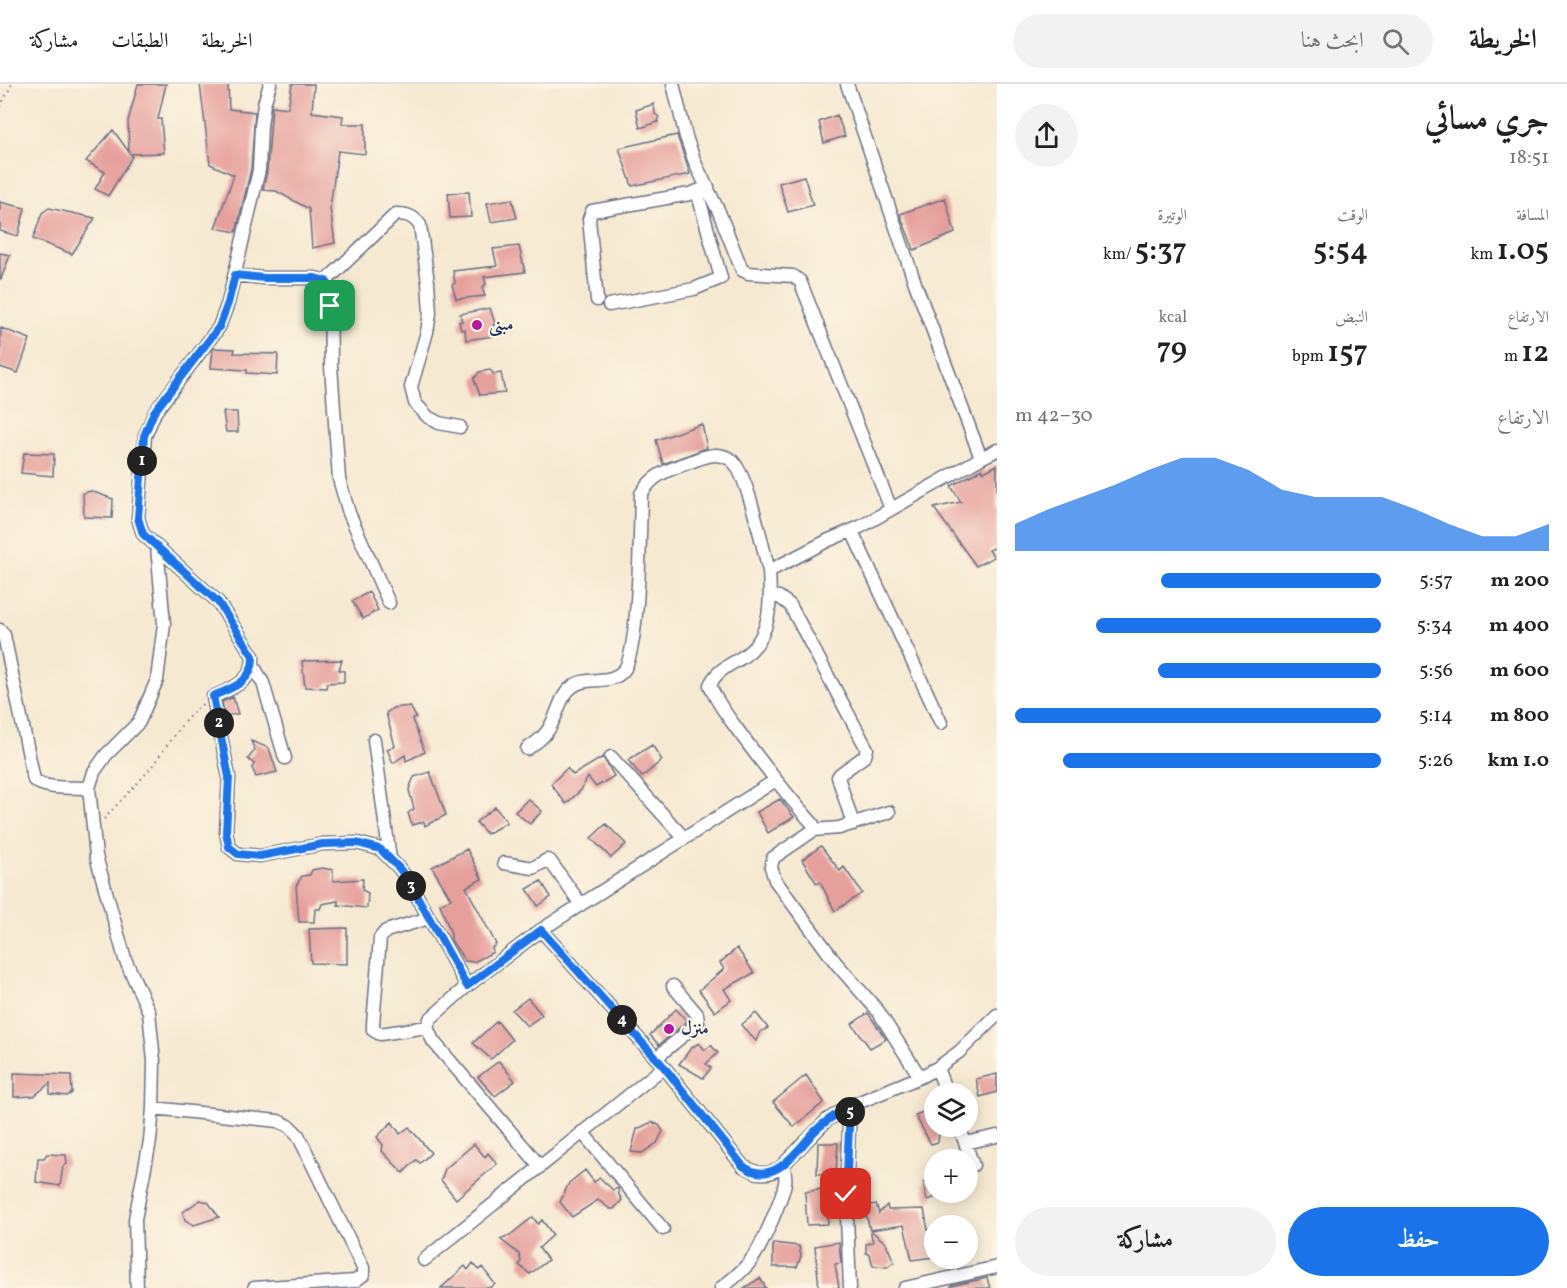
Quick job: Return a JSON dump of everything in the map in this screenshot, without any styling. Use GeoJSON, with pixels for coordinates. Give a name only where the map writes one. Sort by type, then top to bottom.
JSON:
{"type":"FeatureCollection","features":[{"type":"Feature","properties":{"kind":"street"},"geometry":{"type":"LineString","coordinates":[[270,84],[261,126],[259,170],[228,303],[219,327],[154,412],[144,436],[138,518],[143,534],[218,602],[253,656],[250,674],[244,681],[213,696],[229,777],[226,832],[229,847],[238,854],[260,856],[323,844],[357,843],[380,849],[408,880],[467,986]]}},
{"type":"Feature","properties":{"kind":"street"},"geometry":{"type":"LineString","coordinates":[[673,84],[686,137],[703,189],[721,278],[694,289],[603,303],[589,219],[592,211],[658,200],[703,189]]}},
{"type":"Feature","properties":{"kind":"street"},"geometry":{"type":"LineString","coordinates":[[846,84],[916,286],[981,458]]}},
{"type":"Feature","properties":{"kind":"street"},"geometry":{"type":"LineString","coordinates":[[703,189],[742,270],[748,273],[793,276],[800,280],[891,509]]}},
{"type":"Feature","properties":{"kind":"street"},"geometry":{"type":"LineString","coordinates":[[326,281],[396,214],[406,214],[415,218],[420,225],[422,237],[430,313],[427,332],[411,387],[415,402],[428,417],[439,423],[460,427]]}},
{"type":"Feature","properties":{"kind":"street"},"geometry":{"type":"LineString","coordinates":[[235,275],[264,278],[315,278],[326,281],[330,287],[331,366],[339,479],[349,513],[389,603]]}},
{"type":"Feature","properties":{"kind":"street"},"geometry":{"type":"LineString","coordinates":[[769,571],[829,540],[852,531],[997,450]]}},
{"type":"Feature","properties":{"kind":"street"},"geometry":{"type":"LineString","coordinates":[[527,749],[546,733],[553,723],[562,699],[571,687],[580,682],[605,680],[625,670],[631,651],[635,624],[641,494],[648,482],[659,474],[709,455],[720,455],[735,463],[745,483],[769,571],[771,596],[770,613],[757,644],[747,654],[719,671],[710,685],[713,695],[776,780],[813,824],[814,830]]}},
{"type":"Feature","properties":{"kind":"street"},"geometry":{"type":"LineString","coordinates":[[852,531],[941,723]]}},
{"type":"Feature","properties":{"kind":"street"},"geometry":{"type":"LineString","coordinates":[[137,1288],[135,1219],[145,1169],[153,1108],[154,1061],[149,1012],[125,959],[96,856],[89,788],[94,772],[106,755],[139,722],[157,680],[164,624],[158,548]]}},
{"type":"Feature","properties":{"kind":"street"},"geometry":{"type":"LineString","coordinates":[[771,596],[787,601],[867,749],[865,756],[838,777],[853,824]]}},
{"type":"Feature","properties":{"kind":"street"},"geometry":{"type":"LineString","coordinates":[[0,630],[4,635],[34,780],[39,784],[49,786],[89,788]]}},
{"type":"Feature","properties":{"kind":"street"},"geometry":{"type":"LineString","coordinates":[[253,665],[263,683],[285,758]]}},
{"type":"Feature","properties":{"kind":"street"},"geometry":{"type":"LineString","coordinates":[[374,740],[390,859]]}},
{"type":"Feature","properties":{"kind":"street"},"geometry":{"type":"LineString","coordinates":[[611,757],[684,838]]}},
{"type":"Feature","properties":{"kind":"street"},"geometry":{"type":"LineString","coordinates":[[540,1166],[433,1041],[427,1027],[434,1013],[541,930],[580,903],[776,780]]}},
{"type":"Feature","properties":{"kind":"street"},"geometry":{"type":"LineString","coordinates":[[889,812],[853,824],[814,830],[773,858],[771,867],[775,880],[836,963],[878,1011],[920,1077]]}},
{"type":"Feature","properties":{"kind":"street"},"geometry":{"type":"LineString","coordinates":[[504,863],[532,868],[550,861],[580,903]]}},
{"type":"Feature","properties":{"kind":"street"},"geometry":{"type":"LineString","coordinates":[[427,1027],[380,1034],[373,1030],[380,938],[386,931],[429,918]]}},
{"type":"Feature","properties":{"kind":"street"},"geometry":{"type":"LineString","coordinates":[[541,930],[660,1063],[743,1166],[753,1172],[774,1171],[783,1165],[817,1129],[850,1106],[938,1068],[958,1053],[997,1015]]}},
{"type":"Feature","properties":{"kind":"street"},"geometry":{"type":"LineString","coordinates":[[424,1260],[582,1132],[660,1063],[698,1023],[697,1014],[673,986]]}},
{"type":"Feature","properties":{"kind":"street"},"geometry":{"type":"LineString","coordinates":[[938,1068],[943,1083]]}},
{"type":"Feature","properties":{"kind":"street"},"geometry":{"type":"LineString","coordinates":[[850,1106],[846,1194],[850,1288]]}},
{"type":"Feature","properties":{"kind":"street"},"geometry":{"type":"LineString","coordinates":[[153,1108],[278,1121],[289,1126],[297,1135],[363,1268],[363,1275],[355,1281],[254,1288]]}},
{"type":"Feature","properties":{"kind":"street"},"geometry":{"type":"LineString","coordinates":[[582,1132],[663,1229]]}},
{"type":"Feature","properties":{"kind":"street"},"geometry":{"type":"LineString","coordinates":[[965,1143],[997,1136]]}},
{"type":"Feature","properties":{"kind":"street"},"geometry":{"type":"LineString","coordinates":[[963,1137],[967,1149]]}},
{"type":"Feature","properties":{"kind":"street"},"geometry":{"type":"LineString","coordinates":[[721,1288],[739,1274],[755,1256],[785,1186],[786,1175],[783,1165]]}},
{"type":"Feature","properties":{"kind":"street"},"geometry":{"type":"LineString","coordinates":[[905,1288],[997,1267]]}},
{"type":"Feature","properties":{"kind":"path"},"geometry":{"type":"LineString","coordinates":[[0,106],[12,84]]}},
{"type":"Feature","properties":{"kind":"path"},"geometry":{"type":"LineString","coordinates":[[92,832],[147,772],[172,741],[190,713],[213,696]]}},
{"type":"Feature","properties":{"kind":"building"},"geometry":{"type":"Polygon","coordinates":[[[138,84],[166,84],[158,119],[161,119],[164,153],[131,154],[132,157],[108,196],[95,189],[105,172],[86,161],[113,130],[129,152],[128,121],[138,84]]]}},
{"type":"Feature","properties":{"kind":"building"},"geometry":{"type":"Polygon","coordinates":[[[200,84],[228,84],[229,109],[255,112],[251,169],[236,232],[215,228],[234,175],[210,164],[200,84]]]}},
{"type":"Feature","properties":{"kind":"building"},"geometry":{"type":"Polygon","coordinates":[[[292,84],[314,84],[312,112],[343,116],[342,124],[365,124],[365,154],[338,151],[330,208],[335,243],[312,248],[309,209],[276,191],[263,190],[267,171],[272,106],[288,108],[292,84]]]}},
{"type":"Feature","properties":{"kind":"building"},"geometry":{"type":"Polygon","coordinates":[[[654,104],[655,114],[659,117],[658,122],[640,128],[636,110],[654,104]]]}},
{"type":"Feature","properties":{"kind":"building"},"geometry":{"type":"Polygon","coordinates":[[[837,115],[845,136],[824,143],[819,122],[837,115]]]}},
{"type":"Feature","properties":{"kind":"building"},"geometry":{"type":"Polygon","coordinates":[[[677,135],[690,174],[632,186],[619,148],[677,135]]]}},
{"type":"Feature","properties":{"kind":"building"},"geometry":{"type":"Polygon","coordinates":[[[804,176],[813,205],[788,212],[779,183],[804,176]]]}},
{"type":"Feature","properties":{"kind":"building"},"geometry":{"type":"Polygon","coordinates":[[[469,192],[471,217],[450,218],[448,193],[469,192]]]}},
{"type":"Feature","properties":{"kind":"building"},"geometry":{"type":"Polygon","coordinates":[[[945,198],[955,233],[914,250],[900,214],[945,198]]]}},
{"type":"Feature","properties":{"kind":"building"},"geometry":{"type":"Polygon","coordinates":[[[512,199],[517,218],[491,222],[487,203],[512,199]]]}},
{"type":"Feature","properties":{"kind":"building"},"geometry":{"type":"Polygon","coordinates":[[[0,202],[25,208],[18,236],[0,231],[0,202]]]}},
{"type":"Feature","properties":{"kind":"building"},"geometry":{"type":"Polygon","coordinates":[[[49,208],[95,218],[72,254],[33,239],[42,213],[49,208]]]}},
{"type":"Feature","properties":{"kind":"building"},"geometry":{"type":"Polygon","coordinates":[[[519,246],[525,272],[484,277],[486,284],[482,288],[485,296],[456,299],[452,285],[455,283],[453,271],[497,266],[493,249],[519,246]]]}},
{"type":"Feature","properties":{"kind":"building"},"geometry":{"type":"Polygon","coordinates":[[[0,253],[10,255],[1,279],[0,279],[0,253]]]}},
{"type":"Feature","properties":{"kind":"building","name":"مبنى"},"geometry":{"type":"Polygon","coordinates":[[[490,308],[495,323],[492,327],[495,336],[466,340],[465,329],[461,330],[459,322],[462,321],[460,314],[490,308]]]}},
{"type":"Feature","properties":{"kind":"building"},"geometry":{"type":"Polygon","coordinates":[[[1,328],[30,339],[18,373],[0,367],[1,328]]]}},
{"type":"Feature","properties":{"kind":"building"},"geometry":{"type":"Polygon","coordinates":[[[213,348],[235,349],[234,353],[278,354],[277,375],[247,373],[247,370],[211,368],[213,348]]]}},
{"type":"Feature","properties":{"kind":"building","name":"مبنى"},"geometry":{"type":"Polygon","coordinates":[[[490,370],[494,374],[501,373],[505,393],[480,395],[474,379],[479,372],[490,370]]]}},
{"type":"Feature","properties":{"kind":"building"},"geometry":{"type":"Polygon","coordinates":[[[223,412],[237,412],[238,432],[226,432],[223,412]]]}},
{"type":"Feature","properties":{"kind":"building"},"geometry":{"type":"Polygon","coordinates":[[[702,424],[707,448],[663,464],[656,440],[702,424]]]}},
{"type":"Feature","properties":{"kind":"building"},"geometry":{"type":"Polygon","coordinates":[[[24,453],[54,454],[53,476],[21,473],[24,453]]]}},
{"type":"Feature","properties":{"kind":"building"},"geometry":{"type":"Polygon","coordinates":[[[997,465],[997,547],[989,550],[994,557],[976,566],[934,508],[961,502],[951,486],[982,469],[984,472],[997,465]]]}},
{"type":"Feature","properties":{"kind":"building"},"geometry":{"type":"Polygon","coordinates":[[[91,491],[113,499],[112,518],[84,517],[83,493],[91,491]]]}},
{"type":"Feature","properties":{"kind":"building"},"geometry":{"type":"Polygon","coordinates":[[[369,592],[378,610],[363,619],[352,601],[369,592]]]}},
{"type":"Feature","properties":{"kind":"building"},"geometry":{"type":"Polygon","coordinates":[[[342,660],[339,670],[344,671],[344,682],[327,683],[326,688],[305,687],[302,661],[342,660]]]}},
{"type":"Feature","properties":{"kind":"building"},"geometry":{"type":"Polygon","coordinates":[[[233,697],[238,714],[225,716],[222,702],[233,697]]]}},
{"type":"Feature","properties":{"kind":"building"},"geometry":{"type":"Polygon","coordinates":[[[410,706],[416,717],[412,719],[425,752],[406,761],[405,755],[393,763],[387,749],[395,746],[386,713],[393,708],[410,706]]]}},
{"type":"Feature","properties":{"kind":"building"},"geometry":{"type":"Polygon","coordinates":[[[251,741],[269,748],[277,772],[256,777],[252,768],[254,764],[248,759],[255,750],[251,741]]]}},
{"type":"Feature","properties":{"kind":"building"},"geometry":{"type":"Polygon","coordinates":[[[652,745],[662,760],[642,777],[628,760],[652,745]]]}},
{"type":"Feature","properties":{"kind":"building"},"geometry":{"type":"Polygon","coordinates":[[[603,757],[614,776],[596,787],[588,777],[581,790],[566,804],[551,784],[567,768],[573,775],[603,757]]]}},
{"type":"Feature","properties":{"kind":"building"},"geometry":{"type":"Polygon","coordinates":[[[430,772],[446,815],[425,826],[424,822],[412,825],[408,813],[414,809],[409,790],[411,784],[414,777],[430,772]]]}},
{"type":"Feature","properties":{"kind":"building"},"geometry":{"type":"Polygon","coordinates":[[[528,799],[542,811],[530,824],[515,812],[528,799]]]}},
{"type":"Feature","properties":{"kind":"building"},"geometry":{"type":"Polygon","coordinates":[[[780,799],[794,817],[768,833],[757,812],[780,799]]]}},
{"type":"Feature","properties":{"kind":"building"},"geometry":{"type":"Polygon","coordinates":[[[495,807],[507,822],[487,834],[476,822],[495,807]]]}},
{"type":"Feature","properties":{"kind":"building"},"geometry":{"type":"Polygon","coordinates":[[[606,824],[626,844],[611,858],[591,838],[606,824]]]}},
{"type":"Feature","properties":{"kind":"building"},"geometry":{"type":"Polygon","coordinates":[[[821,846],[840,871],[844,867],[862,893],[835,911],[820,882],[817,884],[802,860],[821,846]]]}},
{"type":"Feature","properties":{"kind":"building"},"geometry":{"type":"Polygon","coordinates":[[[467,849],[482,879],[466,887],[496,944],[492,948],[493,952],[474,962],[465,961],[451,940],[440,904],[451,899],[432,867],[467,849]]]}},
{"type":"Feature","properties":{"kind":"building"},"geometry":{"type":"Polygon","coordinates":[[[322,868],[333,870],[333,881],[363,879],[362,890],[368,893],[367,908],[338,905],[338,901],[322,904],[320,909],[315,909],[314,922],[299,922],[296,886],[302,876],[310,875],[312,870],[322,868]]]}},
{"type":"Feature","properties":{"kind":"building"},"geometry":{"type":"Polygon","coordinates":[[[541,881],[551,897],[538,906],[527,889],[541,881]]]}},
{"type":"Feature","properties":{"kind":"building"},"geometry":{"type":"Polygon","coordinates":[[[347,928],[347,964],[311,963],[309,929],[347,928]]]}},
{"type":"Feature","properties":{"kind":"building"},"geometry":{"type":"Polygon","coordinates":[[[737,948],[754,973],[724,989],[731,1000],[715,1012],[699,990],[724,969],[720,963],[737,948]]]}},
{"type":"Feature","properties":{"kind":"building"},"geometry":{"type":"Polygon","coordinates":[[[528,998],[542,1015],[527,1026],[512,1010],[528,998]]]}},
{"type":"Feature","properties":{"kind":"building","name":"منزل"},"geometry":{"type":"Polygon","coordinates":[[[676,1009],[687,1021],[659,1045],[650,1035],[676,1009]]]}},
{"type":"Feature","properties":{"kind":"building","name":"منزل"},"geometry":{"type":"Polygon","coordinates":[[[756,1013],[768,1028],[760,1032],[756,1041],[741,1025],[756,1013]]]}},
{"type":"Feature","properties":{"kind":"building"},"geometry":{"type":"Polygon","coordinates":[[[868,1013],[886,1039],[870,1048],[852,1024],[868,1013]]]}},
{"type":"Feature","properties":{"kind":"building"},"geometry":{"type":"Polygon","coordinates":[[[497,1021],[512,1040],[491,1059],[473,1043],[497,1021]]]}},
{"type":"Feature","properties":{"kind":"building"},"geometry":{"type":"Polygon","coordinates":[[[699,1043],[705,1050],[711,1045],[718,1053],[706,1064],[711,1068],[703,1078],[679,1064],[691,1048],[699,1043]]]}},
{"type":"Feature","properties":{"kind":"building"},"geometry":{"type":"Polygon","coordinates":[[[499,1061],[515,1081],[495,1096],[478,1077],[499,1061]]]}},
{"type":"Feature","properties":{"kind":"building"},"geometry":{"type":"Polygon","coordinates":[[[14,1073],[71,1075],[72,1093],[67,1096],[50,1094],[50,1083],[34,1096],[14,1097],[14,1073]]]}},
{"type":"Feature","properties":{"kind":"building"},"geometry":{"type":"Polygon","coordinates":[[[997,1074],[997,1092],[980,1097],[976,1079],[997,1074]]]}},
{"type":"Feature","properties":{"kind":"building"},"geometry":{"type":"Polygon","coordinates":[[[806,1075],[824,1102],[794,1127],[773,1102],[806,1075]]]}},
{"type":"Feature","properties":{"kind":"building"},"geometry":{"type":"Polygon","coordinates":[[[924,1112],[924,1131],[915,1115],[924,1112]]]}},
{"type":"Feature","properties":{"kind":"building"},"geometry":{"type":"Polygon","coordinates":[[[392,1122],[400,1134],[409,1127],[431,1153],[420,1163],[416,1160],[403,1173],[382,1151],[383,1145],[377,1137],[392,1122]]]}},
{"type":"Feature","properties":{"kind":"building"},"geometry":{"type":"Polygon","coordinates":[[[652,1122],[659,1125],[663,1131],[657,1143],[642,1153],[631,1152],[637,1129],[652,1122]]]}},
{"type":"Feature","properties":{"kind":"building"},"geometry":{"type":"Polygon","coordinates":[[[927,1137],[939,1137],[938,1142],[931,1144],[927,1137]]]}},
{"type":"Feature","properties":{"kind":"building"},"geometry":{"type":"Polygon","coordinates":[[[818,1143],[838,1143],[836,1173],[817,1174],[818,1143]]]}},
{"type":"Feature","properties":{"kind":"building"},"geometry":{"type":"Polygon","coordinates":[[[474,1144],[485,1157],[488,1153],[497,1164],[456,1199],[441,1180],[445,1169],[474,1144]]]}},
{"type":"Feature","properties":{"kind":"building"},"geometry":{"type":"Polygon","coordinates":[[[47,1154],[66,1155],[67,1164],[63,1166],[60,1186],[36,1182],[38,1158],[44,1158],[47,1154]]]}},
{"type":"Feature","properties":{"kind":"building"},"geometry":{"type":"Polygon","coordinates":[[[585,1170],[594,1182],[600,1178],[613,1190],[618,1188],[622,1200],[614,1209],[610,1209],[598,1200],[572,1217],[560,1202],[569,1183],[585,1170]]]}},
{"type":"Feature","properties":{"kind":"building"},"geometry":{"type":"Polygon","coordinates":[[[827,1188],[827,1203],[838,1201],[828,1210],[828,1224],[807,1225],[805,1192],[827,1188]]]}},
{"type":"Feature","properties":{"kind":"building"},"geometry":{"type":"Polygon","coordinates":[[[200,1200],[208,1202],[219,1217],[194,1225],[185,1220],[183,1212],[200,1200]]]}},
{"type":"Feature","properties":{"kind":"building"},"geometry":{"type":"Polygon","coordinates":[[[876,1204],[879,1213],[887,1205],[888,1210],[924,1209],[924,1258],[912,1260],[904,1225],[870,1230],[864,1206],[876,1204]]]}},
{"type":"Feature","properties":{"kind":"building"},"geometry":{"type":"Polygon","coordinates":[[[533,1217],[538,1224],[542,1220],[553,1235],[539,1248],[548,1260],[530,1274],[519,1265],[521,1261],[519,1254],[500,1239],[510,1235],[533,1217]]]}},
{"type":"Feature","properties":{"kind":"building"},"geometry":{"type":"Polygon","coordinates":[[[870,1230],[886,1243],[894,1262],[887,1267],[873,1266],[870,1255],[866,1253],[866,1244],[873,1242],[870,1230]]]}},
{"type":"Feature","properties":{"kind":"building"},"geometry":{"type":"Polygon","coordinates":[[[839,1242],[841,1263],[835,1264],[839,1288],[819,1288],[815,1246],[839,1242]]]}},
{"type":"Feature","properties":{"kind":"building"},"geometry":{"type":"Polygon","coordinates":[[[773,1243],[799,1246],[801,1256],[797,1267],[773,1267],[773,1243]]]}},
{"type":"Feature","properties":{"kind":"building"},"geometry":{"type":"Polygon","coordinates":[[[473,1263],[479,1270],[482,1267],[495,1284],[490,1288],[441,1288],[465,1266],[468,1270],[473,1263]]]}},
{"type":"Feature","properties":{"kind":"building"},"geometry":{"type":"Polygon","coordinates":[[[760,1278],[766,1288],[744,1288],[760,1278]]]}},
{"type":"Feature","properties":{"kind":"building"},"geometry":{"type":"Polygon","coordinates":[[[987,1278],[990,1288],[951,1288],[951,1286],[987,1278]]]}},
{"type":"Feature","properties":{"kind":"place","name":"مبنى"},"geometry":{"type":"Point","coordinates":[477,325]}},
{"type":"Feature","properties":{"kind":"place","name":"منزل"},"geometry":{"type":"Point","coordinates":[669,1029]}},
{"type":"Feature","properties":{"kind":"route"},"geometry":{"type":"LineString","coordinates":[[330,306],[330,287],[326,281],[315,278],[288,279],[235,275],[219,327],[154,412],[144,436],[138,518],[143,534],[218,602],[253,656],[250,674],[244,681],[213,696],[229,777],[226,832],[229,847],[238,854],[260,856],[323,844],[357,843],[380,849],[408,880],[467,986],[541,930],[664,1067],[743,1166],[753,1172],[769,1173],[779,1169],[817,1129],[850,1106],[846,1194]]}}]}
